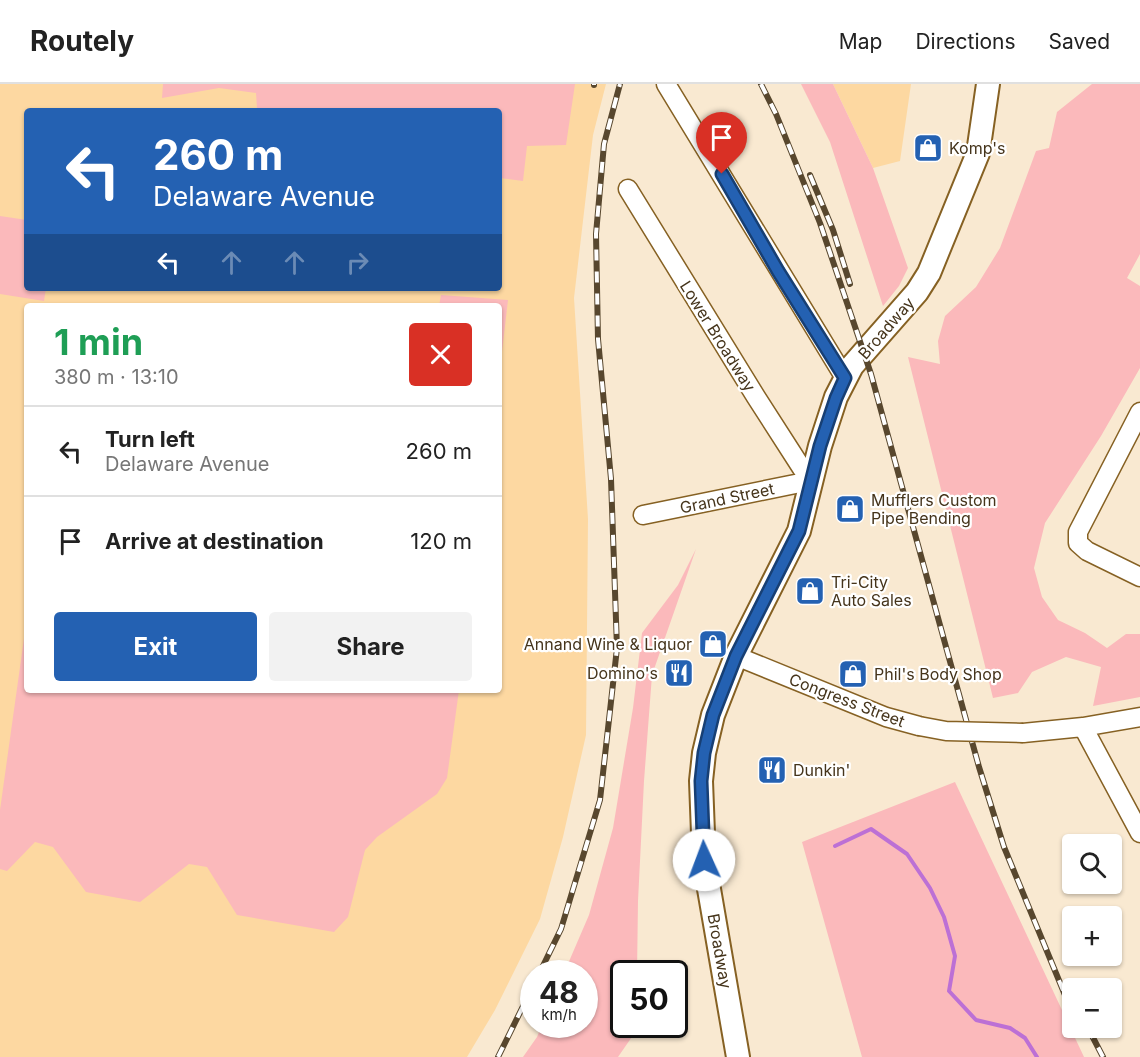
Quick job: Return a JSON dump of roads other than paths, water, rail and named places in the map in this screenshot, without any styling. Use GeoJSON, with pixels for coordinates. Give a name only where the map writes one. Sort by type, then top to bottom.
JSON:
{"type":"FeatureCollection","features":[{"type":"Feature","properties":{"kind":"main road","name":"Broadway"},"geometry":{"type":"LineString","coordinates":[[738,1057],[704,860],[701,781],[704,753],[713,715],[736,656],[799,531],[810,481],[836,398],[845,378],[852,366],[924,283],[978,153],[988,84]]}},
{"type":"Feature","properties":{"kind":"street"},"geometry":{"type":"LineString","coordinates":[[666,84],[845,378]]}},
{"type":"Feature","properties":{"kind":"street","name":"Lower Broadway"},"geometry":{"type":"LineString","coordinates":[[628,189],[810,481]]}},
{"type":"Feature","properties":{"kind":"street"},"geometry":{"type":"LineString","coordinates":[[1140,412],[1078,532],[1078,543],[1087,551],[1140,577]]}},
{"type":"Feature","properties":{"kind":"street","name":"Grand Street"},"geometry":{"type":"LineString","coordinates":[[643,515],[810,481]]}},
{"type":"Feature","properties":{"kind":"street","name":"Congress Street"},"geometry":{"type":"LineString","coordinates":[[736,656],[886,717],[919,726],[946,730],[1023,733],[1083,727],[1140,717]]}},
{"type":"Feature","properties":{"kind":"street"},"geometry":{"type":"LineString","coordinates":[[1083,727],[1140,833]]}},
{"type":"Feature","properties":{"kind":"waterway"},"geometry":{"type":"LineString","coordinates":[[835,846],[871,829],[907,854],[930,888],[944,917],[955,956],[949,991],[976,1020],[1010,1028],[1025,1038],[1037,1057]]}},
{"type":"Feature","properties":{"kind":"railway"},"geometry":{"type":"LineString","coordinates":[[546,960],[561,929],[600,800],[617,648],[611,479],[598,339],[596,234],[604,144],[620,84]]}},
{"type":"Feature","properties":{"kind":"railway"},"geometry":{"type":"LineString","coordinates":[[761,84],[776,114],[820,223],[871,374],[979,767],[1004,847],[1062,988]]}},
{"type":"Feature","properties":{"kind":"railway"},"geometry":{"type":"LineString","coordinates":[[810,175],[833,230],[850,284]]}},
{"type":"Feature","properties":{"kind":"railway"},"geometry":{"type":"LineString","coordinates":[[498,1057],[520,1012]]}},
{"type":"Feature","properties":{"kind":"railway"},"geometry":{"type":"LineString","coordinates":[[1093,1038],[1103,1057]]}},
{"type":"Feature","properties":{"kind":"place","name":"Komp's"},"geometry":{"type":"Point","coordinates":[928,148]}},
{"type":"Feature","properties":{"kind":"place","name":"Mufflers Custom Pipe Bending"},"geometry":{"type":"Point","coordinates":[850,509]}},
{"type":"Feature","properties":{"kind":"place","name":"Tri-City Auto Sales"},"geometry":{"type":"Point","coordinates":[810,591]}},
{"type":"Feature","properties":{"kind":"place","name":"Annand Wine & Liquor"},"geometry":{"type":"Point","coordinates":[713,644]}},
{"type":"Feature","properties":{"kind":"place","name":"Domino's"},"geometry":{"type":"Point","coordinates":[679,673]}},
{"type":"Feature","properties":{"kind":"place","name":"Phil's Body Shop"},"geometry":{"type":"Point","coordinates":[853,674]}},
{"type":"Feature","properties":{"kind":"place","name":"Dunkin'"},"geometry":{"type":"Point","coordinates":[772,770]}}]}
